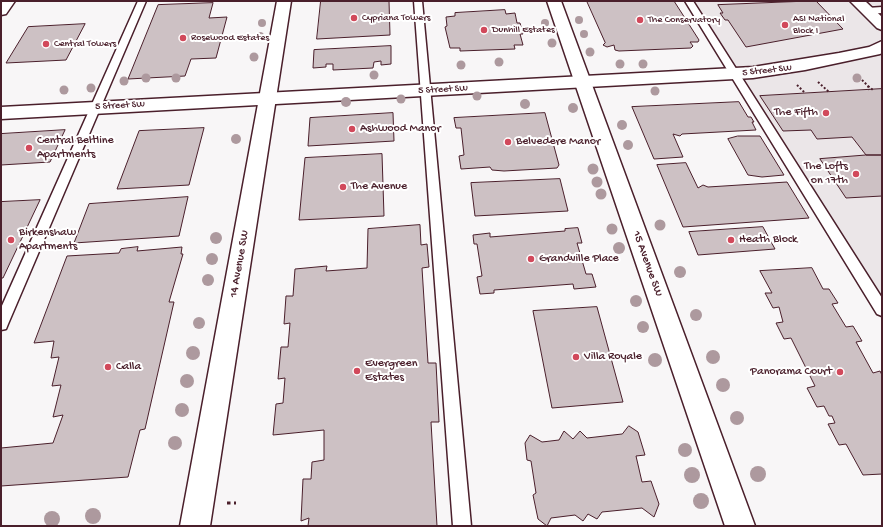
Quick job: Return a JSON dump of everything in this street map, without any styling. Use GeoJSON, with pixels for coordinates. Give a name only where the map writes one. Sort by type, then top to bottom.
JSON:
{"type":"FeatureCollection","features":[{"type":"Feature","properties":{"kind":"street"},"geometry":{"type":"LineString","coordinates":[[1,11],[8,1]]}},
{"type":"Feature","properties":{"kind":"street","name":"14 Avenue SW"},"geometry":{"type":"LineString","coordinates":[[195,526],[269,99],[284,1]]}},
{"type":"Feature","properties":{"kind":"street","name":"15 Avenue SW"},"geometry":{"type":"LineString","coordinates":[[554,1],[740,526]]}},
{"type":"Feature","properties":{"kind":"street"},"geometry":{"type":"LineString","coordinates":[[869,7],[882,25]]}},
{"type":"Feature","properties":{"kind":"street","name":"5 Street SW"},"geometry":{"type":"LineString","coordinates":[[1,112],[735,74],[812,65],[874,51],[882,46]]}},
{"type":"Feature","properties":{"kind":"lane"},"geometry":{"type":"LineString","coordinates":[[1,324],[142,1]]}},
{"type":"Feature","properties":{"kind":"lane"},"geometry":{"type":"LineString","coordinates":[[418,1],[462,526]]}},
{"type":"Feature","properties":{"kind":"lane"},"geometry":{"type":"LineString","coordinates":[[690,1],[882,310]]}},
{"type":"Feature","properties":{"kind":"path"},"geometry":{"type":"LineString","coordinates":[[862,80],[873,90]]}},
{"type":"Feature","properties":{"kind":"path"},"geometry":{"type":"LineString","coordinates":[[818,82],[823,91],[829,92]]}},
{"type":"Feature","properties":{"kind":"path"},"geometry":{"type":"LineString","coordinates":[[796,84],[805,93]]}},
{"type":"Feature","properties":{"kind":"path"},"geometry":{"type":"LineString","coordinates":[[227,503],[236,503]]}},
{"type":"Feature","properties":{"kind":"shaded area"},"geometry":{"type":"Polygon","coordinates":[[[692,1],[882,1],[882,304],[692,1]]]}},
{"type":"Feature","properties":{"kind":"building","name":"Cypriana Towers"},"geometry":{"type":"Polygon","coordinates":[[[321,1],[389,1],[390,35],[317,39],[321,1]]]}},
{"type":"Feature","properties":{"kind":"building","name":"The Conservatory"},"geometry":{"type":"Polygon","coordinates":[[[587,1],[674,1],[699,40],[698,42],[690,42],[693,46],[691,48],[615,50],[614,45],[607,47],[603,45],[605,43],[587,1]]]}},
{"type":"Feature","properties":{"kind":"building","name":"ASI National Block I"},"geometry":{"type":"Polygon","coordinates":[[[816,1],[843,29],[746,47],[728,20],[725,20],[720,13],[723,13],[718,5],[816,1]]]}},
{"type":"Feature","properties":{"kind":"building","name":"Rosewood Estates"},"geometry":{"type":"Polygon","coordinates":[[[213,3],[209,18],[227,17],[216,58],[191,59],[185,76],[128,79],[158,5],[213,3]]]}},
{"type":"Feature","properties":{"kind":"building","name":"Dunhill Estates"},"geometry":{"type":"Polygon","coordinates":[[[505,10],[506,14],[515,13],[517,23],[520,23],[523,34],[520,34],[523,45],[514,45],[515,49],[460,51],[460,48],[450,48],[445,27],[447,26],[446,17],[455,16],[455,13],[505,10]]]}},
{"type":"Feature","properties":{"kind":"building","name":"Central Towers"},"geometry":{"type":"Polygon","coordinates":[[[85,24],[66,60],[6,63],[28,27],[85,24]]]}},
{"type":"Feature","properties":{"kind":"building"},"geometry":{"type":"Polygon","coordinates":[[[391,46],[391,64],[381,65],[381,61],[374,62],[373,68],[333,70],[333,64],[326,64],[326,67],[313,68],[314,50],[391,46]]]}},
{"type":"Feature","properties":{"kind":"building","name":"The Fifth"},"geometry":{"type":"Polygon","coordinates":[[[882,89],[882,155],[866,155],[852,137],[817,139],[811,130],[783,131],[760,96],[882,89]]]}},
{"type":"Feature","properties":{"kind":"building"},"geometry":{"type":"Polygon","coordinates":[[[739,102],[748,117],[751,117],[756,130],[682,134],[680,136],[673,134],[683,157],[654,159],[632,107],[739,102]]]}},
{"type":"Feature","properties":{"kind":"building","name":"Ashwood Manor"},"geometry":{"type":"Polygon","coordinates":[[[393,113],[394,141],[308,146],[310,118],[393,113]]]}},
{"type":"Feature","properties":{"kind":"building","name":"Belvedere Manor"},"geometry":{"type":"Polygon","coordinates":[[[545,113],[559,165],[557,168],[504,171],[492,170],[490,167],[461,169],[459,156],[464,155],[461,128],[456,128],[454,118],[545,113]]]}},
{"type":"Feature","properties":{"kind":"building"},"geometry":{"type":"Polygon","coordinates":[[[204,128],[189,185],[117,189],[139,131],[204,128]]]}},
{"type":"Feature","properties":{"kind":"building","name":"Central Beltline Apartments"},"geometry":{"type":"Polygon","coordinates":[[[65,130],[50,162],[1,165],[1,134],[65,130]]]}},
{"type":"Feature","properties":{"kind":"building"},"geometry":{"type":"Polygon","coordinates":[[[738,136],[760,136],[784,175],[762,177],[748,175],[728,139],[738,136]]]}},
{"type":"Feature","properties":{"kind":"building","name":"The Avenue"},"geometry":{"type":"Polygon","coordinates":[[[382,154],[384,216],[299,220],[305,158],[382,154]]]}},
{"type":"Feature","properties":{"kind":"building","name":"The Lofts on 17th"},"geometry":{"type":"Polygon","coordinates":[[[882,155],[882,196],[846,198],[820,159],[882,155]]]}},
{"type":"Feature","properties":{"kind":"building"},"geometry":{"type":"Polygon","coordinates":[[[686,163],[698,188],[703,185],[708,187],[787,182],[809,218],[683,227],[657,165],[686,163]]]}},
{"type":"Feature","properties":{"kind":"building"},"geometry":{"type":"Polygon","coordinates":[[[560,179],[568,211],[475,216],[471,183],[560,179]]]}},
{"type":"Feature","properties":{"kind":"building"},"geometry":{"type":"Polygon","coordinates":[[[188,197],[179,236],[74,243],[89,204],[188,197]]]}},
{"type":"Feature","properties":{"kind":"building","name":"Birkenshaw Apartments"},"geometry":{"type":"Polygon","coordinates":[[[40,200],[3,278],[1,278],[1,202],[40,200]]]}},
{"type":"Feature","properties":{"kind":"building","name":"Evergreen Estates"},"geometry":{"type":"Polygon","coordinates":[[[420,225],[421,245],[427,244],[429,267],[422,268],[428,363],[436,363],[439,422],[431,422],[437,526],[308,526],[309,518],[301,521],[303,479],[311,479],[312,462],[324,460],[324,430],[273,435],[276,404],[283,403],[285,378],[278,379],[281,347],[288,347],[290,323],[284,324],[286,296],[293,296],[295,269],[327,266],[326,271],[367,268],[368,229],[420,225]]]}},
{"type":"Feature","properties":{"kind":"building","name":"Heath Block"},"geometry":{"type":"Polygon","coordinates":[[[763,227],[775,249],[698,255],[689,232],[763,227]]]}},
{"type":"Feature","properties":{"kind":"building","name":"Grandville Place"},"geometry":{"type":"Polygon","coordinates":[[[578,228],[582,243],[577,243],[586,274],[592,274],[596,287],[574,289],[573,284],[494,290],[494,293],[480,294],[477,277],[482,276],[477,244],[474,244],[473,235],[490,233],[490,237],[565,231],[565,229],[578,228]]]}},
{"type":"Feature","properties":{"kind":"building","name":"Calla"},"geometry":{"type":"Polygon","coordinates":[[[138,247],[137,251],[182,247],[181,254],[183,254],[169,302],[174,302],[145,429],[140,430],[128,477],[1,486],[1,448],[53,443],[63,415],[53,417],[61,385],[52,386],[59,357],[51,358],[54,341],[34,343],[67,256],[119,253],[121,249],[138,247]]]}},
{"type":"Feature","properties":{"kind":"building","name":"Panorama Court"},"geometry":{"type":"Polygon","coordinates":[[[812,268],[823,289],[829,289],[838,303],[832,304],[846,327],[853,326],[862,341],[856,342],[873,373],[880,371],[882,375],[882,474],[863,475],[846,444],[839,445],[828,424],[835,423],[832,416],[829,416],[824,406],[817,407],[807,388],[815,386],[791,338],[784,339],[776,323],[783,322],[779,307],[773,308],[765,293],[772,293],[760,271],[812,268]]]}},
{"type":"Feature","properties":{"kind":"building","name":"Villa Royale"},"geometry":{"type":"Polygon","coordinates":[[[597,307],[623,402],[552,408],[533,311],[597,307]]]}},
{"type":"Feature","properties":{"kind":"building"},"geometry":{"type":"Polygon","coordinates":[[[629,426],[638,432],[645,455],[636,456],[642,482],[651,481],[659,504],[654,517],[642,508],[602,512],[597,519],[588,514],[583,521],[575,515],[551,518],[547,526],[538,519],[533,495],[536,493],[531,461],[527,460],[525,443],[530,435],[542,442],[559,440],[564,431],[573,439],[580,431],[587,438],[622,434],[629,426]]]}},
{"type":"Feature","properties":{"kind":"place","name":"Cypriana Towers"},"geometry":{"type":"Point","coordinates":[354,18]}},
{"type":"Feature","properties":{"kind":"place","name":"The Conservatory"},"geometry":{"type":"Point","coordinates":[640,20]}},
{"type":"Feature","properties":{"kind":"place","name":"ASI National Block I"},"geometry":{"type":"Point","coordinates":[785,25]}},
{"type":"Feature","properties":{"kind":"place","name":"Dunhill Estates"},"geometry":{"type":"Point","coordinates":[484,30]}},
{"type":"Feature","properties":{"kind":"place","name":"Rosewood Estates"},"geometry":{"type":"Point","coordinates":[183,38]}},
{"type":"Feature","properties":{"kind":"place","name":"Central Towers"},"geometry":{"type":"Point","coordinates":[46,44]}},
{"type":"Feature","properties":{"kind":"place","name":"The Fifth"},"geometry":{"type":"Point","coordinates":[826,113]}},
{"type":"Feature","properties":{"kind":"place","name":"Ashwood Manor"},"geometry":{"type":"Point","coordinates":[352,129]}},
{"type":"Feature","properties":{"kind":"place","name":"Belvedere Manor"},"geometry":{"type":"Point","coordinates":[508,142]}},
{"type":"Feature","properties":{"kind":"place","name":"Central Beltline Apartments"},"geometry":{"type":"Point","coordinates":[29,148]}},
{"type":"Feature","properties":{"kind":"place","name":"The Lofts on 17th"},"geometry":{"type":"Point","coordinates":[856,174]}},
{"type":"Feature","properties":{"kind":"place","name":"The Avenue"},"geometry":{"type":"Point","coordinates":[343,187]}},
{"type":"Feature","properties":{"kind":"place","name":"Birkenshaw Apartments"},"geometry":{"type":"Point","coordinates":[11,240]}},
{"type":"Feature","properties":{"kind":"place","name":"Heath Block"},"geometry":{"type":"Point","coordinates":[731,240]}},
{"type":"Feature","properties":{"kind":"place","name":"Grandville Place"},"geometry":{"type":"Point","coordinates":[531,259]}},
{"type":"Feature","properties":{"kind":"place","name":"Villa Royale"},"geometry":{"type":"Point","coordinates":[576,357]}},
{"type":"Feature","properties":{"kind":"place","name":"Calla"},"geometry":{"type":"Point","coordinates":[108,367]}},
{"type":"Feature","properties":{"kind":"place","name":"Evergreen Estates"},"geometry":{"type":"Point","coordinates":[357,371]}},
{"type":"Feature","properties":{"kind":"place","name":"Panorama Court"},"geometry":{"type":"Point","coordinates":[840,372]}}]}
